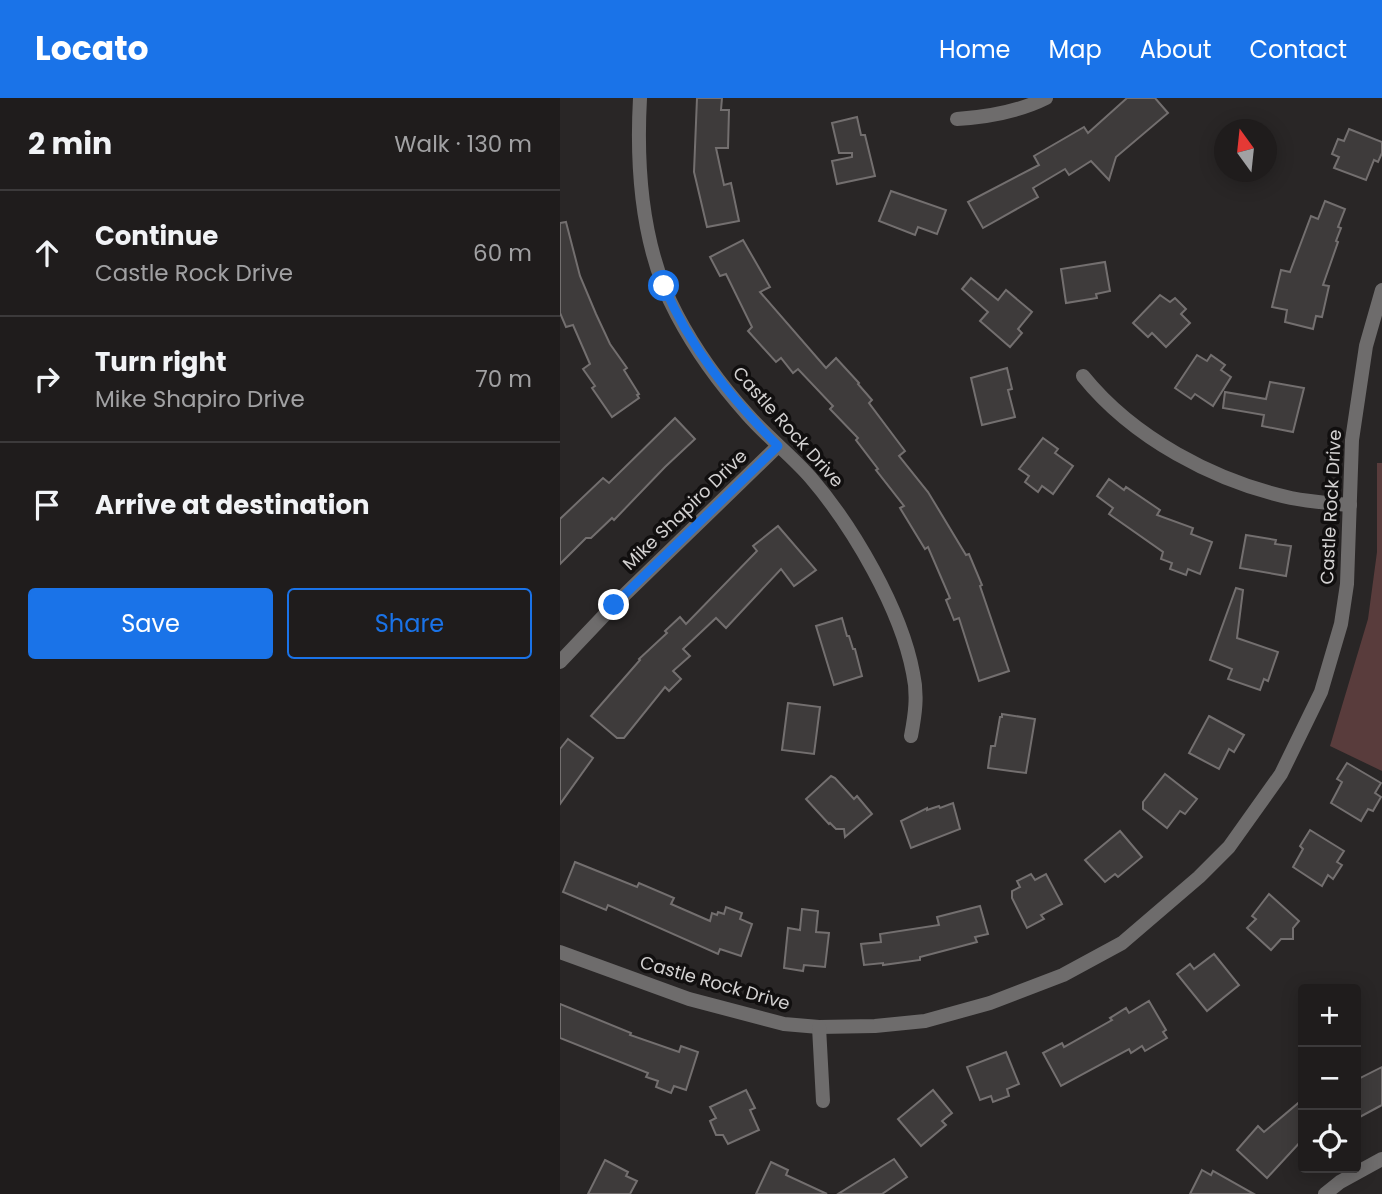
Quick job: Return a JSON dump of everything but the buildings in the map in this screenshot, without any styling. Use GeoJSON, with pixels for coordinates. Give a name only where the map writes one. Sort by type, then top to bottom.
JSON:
{"type":"FeatureCollection","features":[{"type":"Feature","properties":{"kind":"street","name":"Castle Rock Drive"},"geometry":{"type":"LineString","coordinates":[[640,98],[638,134],[646,223],[664,286],[675,312],[716,377],[748,415],[812,479],[844,521],[870,566],[894,616],[914,674],[915,717],[911,736]]}},
{"type":"Feature","properties":{"kind":"street"},"geometry":{"type":"LineString","coordinates":[[957,119],[983,118],[1017,111],[1046,98]]}},
{"type":"Feature","properties":{"kind":"street","name":"Castle Rock Drive"},"geometry":{"type":"LineString","coordinates":[[560,952],[689,999],[784,1024],[819,1027],[875,1026],[925,1021],[990,1003],[1063,975],[1122,943],[1199,877],[1229,847],[1281,774],[1321,692],[1341,624],[1348,584],[1352,440],[1361,374],[1382,290]]}},
{"type":"Feature","properties":{"kind":"street"},"geometry":{"type":"LineString","coordinates":[[1083,376],[1096,392],[1123,416],[1161,443],[1209,470],[1290,498],[1350,505]]}},
{"type":"Feature","properties":{"kind":"street","name":"Mike Shapiro Drive"},"geometry":{"type":"LineString","coordinates":[[560,662],[614,605],[778,446]]}},
{"type":"Feature","properties":{"kind":"street"},"geometry":{"type":"LineString","coordinates":[[819,1027],[823,1101]]}},
{"type":"Feature","properties":{"kind":"street"},"geometry":{"type":"LineString","coordinates":[[1325,1194],[1340,1182],[1382,1159]]}},
{"type":"Feature","properties":{"kind":"shaded area"},"geometry":{"type":"Polygon","coordinates":[[[1377,463],[1382,463],[1382,771],[1330,746],[1368,619],[1377,552],[1377,463]]]}},
{"type":"Feature","properties":{"kind":"route"},"geometry":{"type":"LineString","coordinates":[[614,605],[778,446],[716,377],[692,342],[664,286]]}}]}
